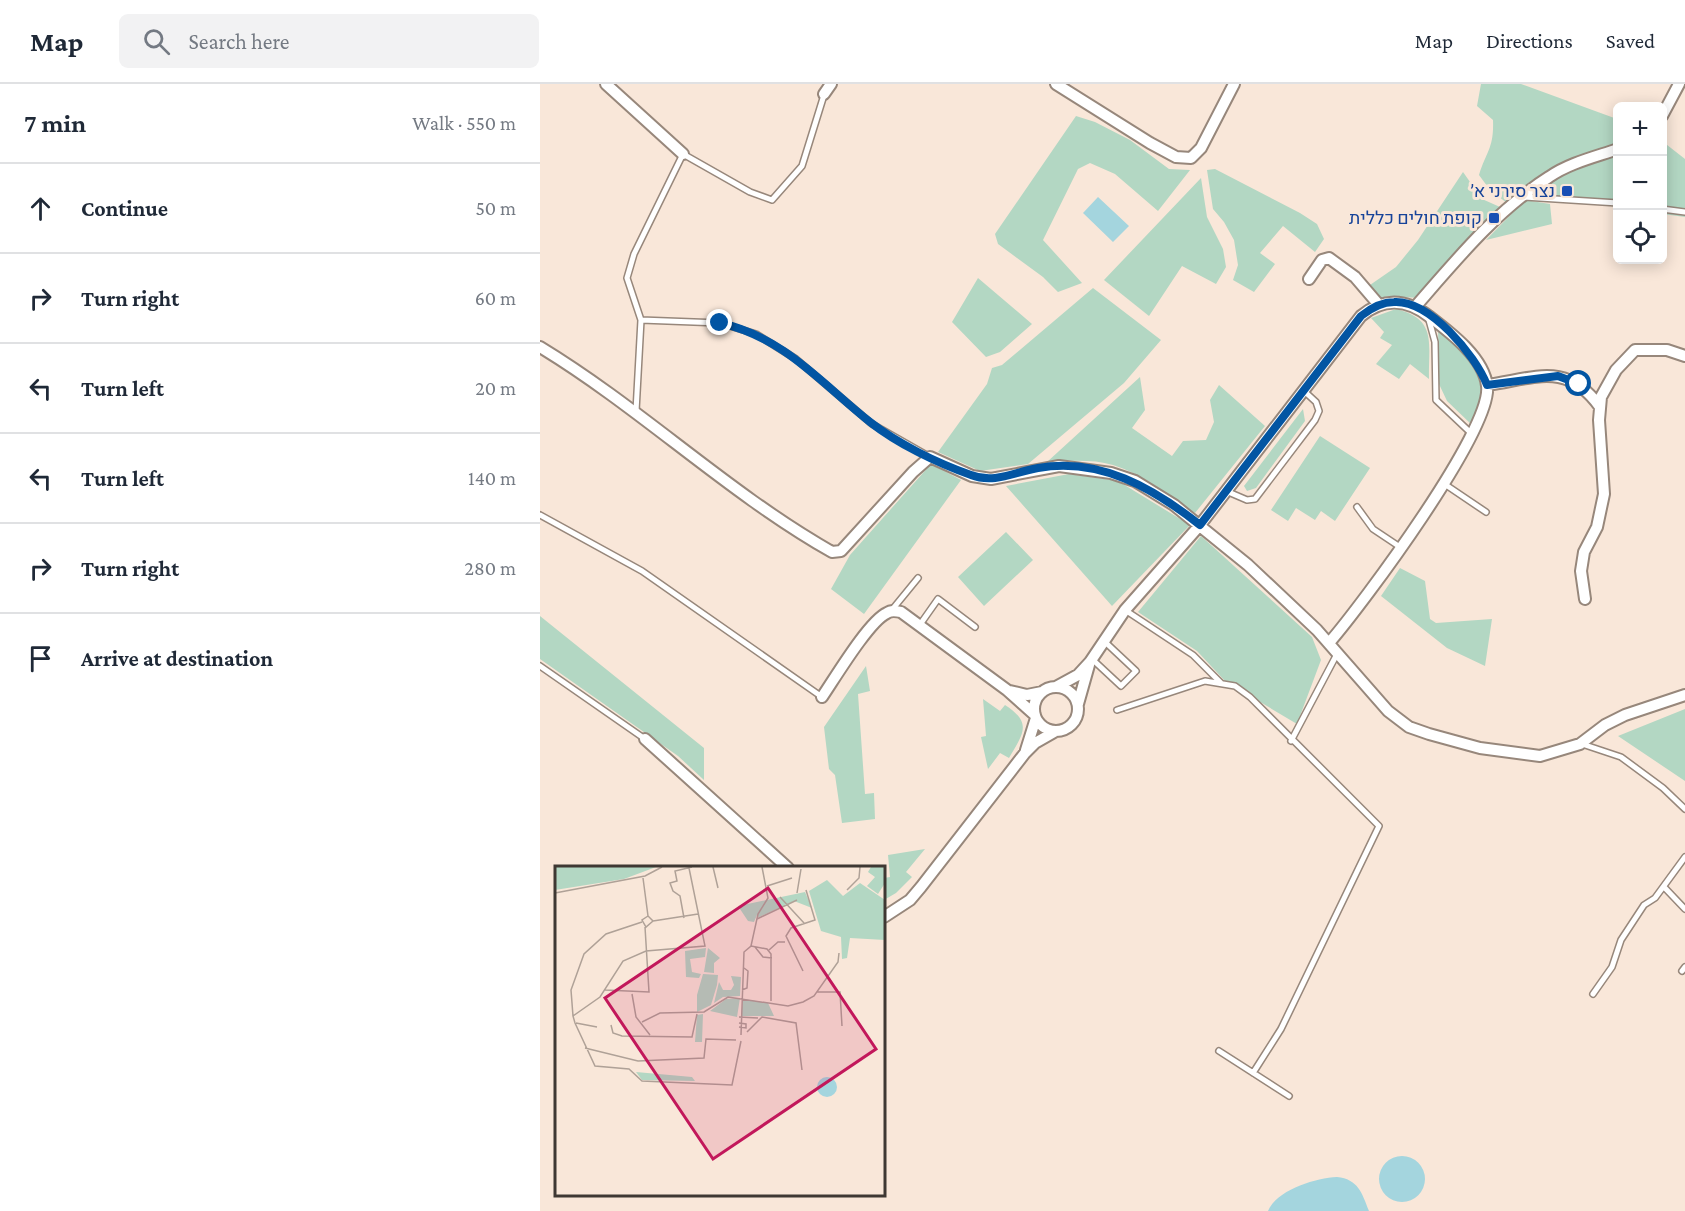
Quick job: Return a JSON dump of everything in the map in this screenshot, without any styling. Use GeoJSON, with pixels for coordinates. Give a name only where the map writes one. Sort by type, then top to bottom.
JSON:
{"type":"FeatureCollection","features":[{"type":"Feature","properties":{"kind":"street"},"geometry":{"type":"LineString","coordinates":[[606,84],[683,153]]}},
{"type":"Feature","properties":{"kind":"street"},"geometry":{"type":"LineString","coordinates":[[824,94],[831,84]]}},
{"type":"Feature","properties":{"kind":"street"},"geometry":{"type":"LineString","coordinates":[[1056,84],[1150,143],[1176,157],[1191,158],[1201,148],[1234,84]]}},
{"type":"Feature","properties":{"kind":"street"},"geometry":{"type":"LineString","coordinates":[[1667,107],[1679,84]]}},
{"type":"Feature","properties":{"kind":"street"},"geometry":{"type":"LineString","coordinates":[[1416,306],[1457,259],[1522,197],[1549,176],[1613,151]]}},
{"type":"Feature","properties":{"kind":"street"},"geometry":{"type":"LineString","coordinates":[[1309,279],[1322,260],[1329,258],[1355,277],[1379,305]]}},
{"type":"Feature","properties":{"kind":"street"},"geometry":{"type":"LineString","coordinates":[[1007,690],[1019,695],[1042,692],[1073,678],[1091,661],[1125,610],[1200,525],[1361,316],[1379,305],[1396,301],[1416,306],[1446,329],[1473,358],[1487,385],[1484,411],[1473,435],[1443,483],[1400,547],[1329,643]]}},
{"type":"Feature","properties":{"kind":"street"},"geometry":{"type":"LineString","coordinates":[[540,347],[585,374],[636,411],[689,455],[785,526],[832,552],[841,551],[913,472],[930,457],[972,476],[991,478],[1059,466],[1111,472],[1135,481],[1174,505],[1248,565],[1329,643],[1396,719],[1429,734],[1480,748],[1524,755],[1555,754],[1580,744],[1605,725],[1625,715],[1685,695]]}},
{"type":"Feature","properties":{"kind":"street"},"geometry":{"type":"LineString","coordinates":[[1585,599],[1581,571],[1584,552],[1597,527],[1604,494],[1600,407],[1604,388],[1616,370],[1635,350],[1667,350],[1685,356]]}},
{"type":"Feature","properties":{"kind":"street"},"geometry":{"type":"LineString","coordinates":[[1487,385],[1558,376],[1579,384],[1589,391],[1600,407]]}},
{"type":"Feature","properties":{"kind":"street"},"geometry":{"type":"LineString","coordinates":[[822,697],[872,627],[890,611],[901,612],[1007,690],[1046,729],[1056,731]]}},
{"type":"Feature","properties":{"kind":"street"},"geometry":{"type":"LineString","coordinates":[[885,916],[910,900],[1025,753],[1035,743],[1072,724],[1077,718],[1078,704],[1091,661]]}},
{"type":"Feature","properties":{"kind":"street"},"geometry":{"type":"LineString","coordinates":[[1056,687],[1070,692],[1078,704]]}},
{"type":"Feature","properties":{"kind":"street"},"geometry":{"type":"LineString","coordinates":[[1025,753],[1035,716],[1035,704],[1042,692]]}},
{"type":"Feature","properties":{"kind":"street"},"geometry":{"type":"LineString","coordinates":[[645,739],[787,866]]}},
{"type":"Feature","properties":{"kind":"lane"},"geometry":{"type":"LineString","coordinates":[[636,411],[641,320],[628,288],[629,268],[683,153],[750,192],[772,200],[802,166],[824,94]]}},
{"type":"Feature","properties":{"kind":"lane"},"geometry":{"type":"LineString","coordinates":[[1522,197],[1613,203]]}},
{"type":"Feature","properties":{"kind":"lane"},"geometry":{"type":"LineString","coordinates":[[1667,210],[1685,212]]}},
{"type":"Feature","properties":{"kind":"lane"},"geometry":{"type":"LineString","coordinates":[[1428,315],[1435,342],[1436,400],[1473,435]]}},
{"type":"Feature","properties":{"kind":"lane"},"geometry":{"type":"LineString","coordinates":[[641,320],[720,323],[756,334],[777,345],[803,364],[872,424],[930,457]]}},
{"type":"Feature","properties":{"kind":"lane"},"geometry":{"type":"LineString","coordinates":[[1226,491],[1247,500],[1255,499],[1315,420],[1319,411],[1316,402],[1304,390]]}},
{"type":"Feature","properties":{"kind":"lane"},"geometry":{"type":"LineString","coordinates":[[1443,483],[1486,512]]}},
{"type":"Feature","properties":{"kind":"lane"},"geometry":{"type":"LineString","coordinates":[[1357,507],[1373,529],[1400,547]]}},
{"type":"Feature","properties":{"kind":"lane"},"geometry":{"type":"LineString","coordinates":[[540,515],[642,571],[822,697]]}},
{"type":"Feature","properties":{"kind":"lane"},"geometry":{"type":"LineString","coordinates":[[890,611],[918,578]]}},
{"type":"Feature","properties":{"kind":"lane"},"geometry":{"type":"LineString","coordinates":[[919,626],[938,599],[975,627]]}},
{"type":"Feature","properties":{"kind":"lane"},"geometry":{"type":"LineString","coordinates":[[1125,610],[1193,655],[1221,683]]}},
{"type":"Feature","properties":{"kind":"lane"},"geometry":{"type":"LineString","coordinates":[[1091,661],[1121,686],[1136,671],[1104,641]]}},
{"type":"Feature","properties":{"kind":"lane"},"geometry":{"type":"LineString","coordinates":[[1291,741],[1338,653]]}},
{"type":"Feature","properties":{"kind":"lane"},"geometry":{"type":"LineString","coordinates":[[540,666],[645,739]]}},
{"type":"Feature","properties":{"kind":"lane"},"geometry":{"type":"LineString","coordinates":[[1117,710],[1205,681],[1234,686],[1250,697],[1291,741],[1379,826],[1281,1029],[1253,1073]]}},
{"type":"Feature","properties":{"kind":"lane"},"geometry":{"type":"LineString","coordinates":[[1580,744],[1621,757],[1663,788],[1685,809]]}},
{"type":"Feature","properties":{"kind":"lane"},"geometry":{"type":"LineString","coordinates":[[1593,994],[1612,967],[1621,940],[1644,905],[1655,898],[1685,857]]}},
{"type":"Feature","properties":{"kind":"lane"},"geometry":{"type":"LineString","coordinates":[[1664,887],[1685,909]]}},
{"type":"Feature","properties":{"kind":"lane"},"geometry":{"type":"LineString","coordinates":[[1219,1051],[1289,1096]]}},
{"type":"Feature","properties":{"kind":"green space"},"geometry":{"type":"Polygon","coordinates":[[[1481,84],[1521,84],[1613,118],[1613,148],[1560,166],[1542,175],[1507,203],[1490,190],[1479,175],[1491,143],[1493,120],[1477,106],[1481,84]]]}},
{"type":"Feature","properties":{"kind":"green space"},"geometry":{"type":"Polygon","coordinates":[[[1076,116],[1095,122],[1130,140],[1169,169],[1190,170],[1158,211],[1115,174],[1090,163],[1078,169],[1043,240],[1082,283],[1058,292],[1043,277],[998,244],[995,234],[1076,116]]]}},
{"type":"Feature","properties":{"kind":"green space"},"geometry":{"type":"Polygon","coordinates":[[[1667,145],[1685,159],[1685,217],[1667,215],[1667,145]]]}},
{"type":"Feature","properties":{"kind":"green space"},"geometry":{"type":"Polygon","coordinates":[[[1613,151],[1613,206],[1536,194],[1560,177],[1613,151]]]}},
{"type":"Feature","properties":{"kind":"green space"},"geometry":{"type":"Polygon","coordinates":[[[1215,169],[1317,224],[1324,239],[1315,252],[1283,226],[1260,253],[1275,264],[1254,292],[1233,280],[1238,265],[1234,240],[1224,222],[1213,209],[1207,170],[1215,169]]]}},
{"type":"Feature","properties":{"kind":"green space"},"geometry":{"type":"Polygon","coordinates":[[[1463,172],[1482,199],[1500,207],[1467,239],[1419,298],[1389,296],[1380,298],[1370,285],[1396,267],[1418,240],[1463,172]]]}},
{"type":"Feature","properties":{"kind":"green space"},"geometry":{"type":"Polygon","coordinates":[[[1201,178],[1207,217],[1223,249],[1226,267],[1216,284],[1182,266],[1149,316],[1104,280],[1201,178]]]}},
{"type":"Feature","properties":{"kind":"green space"},"geometry":{"type":"Polygon","coordinates":[[[1525,200],[1550,204],[1552,224],[1486,240],[1525,200]]]}},
{"type":"Feature","properties":{"kind":"green space"},"geometry":{"type":"Polygon","coordinates":[[[978,278],[1032,324],[1000,352],[986,357],[952,322],[978,278]]]}},
{"type":"Feature","properties":{"kind":"green space"},"geometry":{"type":"Polygon","coordinates":[[[1093,288],[1161,340],[1124,383],[1028,464],[980,471],[938,452],[987,384],[992,368],[1002,365],[1093,288]]]}},
{"type":"Feature","properties":{"kind":"green space"},"geometry":{"type":"Polygon","coordinates":[[[1396,309],[1409,313],[1425,326],[1429,344],[1429,379],[1410,364],[1399,379],[1376,364],[1392,345],[1380,338],[1384,332],[1371,318],[1396,309]]]}},
{"type":"Feature","properties":{"kind":"green space"},"geometry":{"type":"Polygon","coordinates":[[[1438,327],[1468,359],[1480,384],[1482,397],[1472,425],[1447,401],[1439,384],[1438,327]]]}},
{"type":"Feature","properties":{"kind":"green space"},"geometry":{"type":"Polygon","coordinates":[[[1140,377],[1145,410],[1132,428],[1172,456],[1183,441],[1206,440],[1214,422],[1210,400],[1219,385],[1265,426],[1195,513],[1145,480],[1113,465],[1089,461],[1047,462],[1140,377]]]}},
{"type":"Feature","properties":{"kind":"green space"},"geometry":{"type":"Polygon","coordinates":[[[1303,409],[1305,421],[1256,488],[1247,491],[1244,486],[1303,409]]]}},
{"type":"Feature","properties":{"kind":"green space"},"geometry":{"type":"Polygon","coordinates":[[[1320,436],[1370,468],[1335,521],[1321,511],[1315,520],[1296,508],[1288,521],[1271,510],[1320,436]]]}},
{"type":"Feature","properties":{"kind":"green space"},"geometry":{"type":"Polygon","coordinates":[[[931,464],[961,480],[864,614],[831,589],[850,555],[931,464]]]}},
{"type":"Feature","properties":{"kind":"green space"},"geometry":{"type":"Polygon","coordinates":[[[1069,474],[1118,481],[1190,525],[1112,606],[1006,486],[1069,474]]]}},
{"type":"Feature","properties":{"kind":"green space"},"geometry":{"type":"Polygon","coordinates":[[[1006,532],[1033,560],[984,606],[958,577],[1006,532]]]}},
{"type":"Feature","properties":{"kind":"green space"},"geometry":{"type":"Polygon","coordinates":[[[1201,536],[1312,637],[1321,660],[1297,724],[1225,681],[1197,651],[1138,612],[1201,536]]]}},
{"type":"Feature","properties":{"kind":"green space"},"geometry":{"type":"Polygon","coordinates":[[[1400,568],[1425,581],[1430,619],[1436,623],[1492,619],[1485,666],[1447,648],[1381,596],[1400,568]]]}},
{"type":"Feature","properties":{"kind":"green space"},"geometry":{"type":"Polygon","coordinates":[[[540,616],[704,748],[704,780],[678,756],[540,659],[540,616]]]}},
{"type":"Feature","properties":{"kind":"green space"},"geometry":{"type":"Polygon","coordinates":[[[866,666],[870,691],[858,694],[865,794],[874,793],[875,819],[842,823],[835,775],[829,769],[824,727],[866,666]]]}},
{"type":"Feature","properties":{"kind":"green space"},"geometry":{"type":"Polygon","coordinates":[[[983,699],[1000,711],[1005,705],[1014,711],[1023,729],[1009,758],[1000,753],[988,769],[981,737],[986,736],[983,699]]]}},
{"type":"Feature","properties":{"kind":"green space"},"geometry":{"type":"Polygon","coordinates":[[[1685,709],[1685,781],[1618,736],[1685,709]]]}},
{"type":"Feature","properties":{"kind":"green space"},"geometry":{"type":"Polygon","coordinates":[[[925,849],[906,872],[912,877],[896,893],[885,899],[885,878],[890,877],[888,855],[925,849]]]}},
{"type":"Feature","properties":{"kind":"water"},"geometry":{"type":"Polygon","coordinates":[[[1098,197],[1129,226],[1113,242],[1083,213],[1098,197]]]}},
{"type":"Feature","properties":{"kind":"water"},"geometry":{"type":"Polygon","coordinates":[[[1402,1156],[1418,1163],[1425,1179],[1418,1195],[1402,1202],[1386,1195],[1379,1179],[1386,1163],[1402,1156]]]}},
{"type":"Feature","properties":{"kind":"water"},"geometry":{"type":"Polygon","coordinates":[[[1337,1177],[1355,1184],[1369,1211],[1268,1211],[1279,1197],[1288,1191],[1318,1180],[1337,1177]]]}},
{"type":"Feature","properties":{"kind":"place","name":"נצר סירני א׳"},"geometry":{"type":"Point","coordinates":[1567,191]}},
{"type":"Feature","properties":{"kind":"place","name":"קופת חולים כללית"},"geometry":{"type":"Point","coordinates":[1494,218]}},
{"type":"Feature","properties":{"kind":"route"},"geometry":{"type":"LineString","coordinates":[[720,323],[739,327],[777,345],[818,375],[872,424],[930,457],[972,476],[991,478],[1011,476],[1037,468],[1059,466],[1111,472],[1135,481],[1174,505],[1200,525],[1361,316],[1371,308],[1396,301],[1416,306],[1461,344],[1473,358],[1487,385],[1558,376],[1569,378],[1579,384]]}}]}
